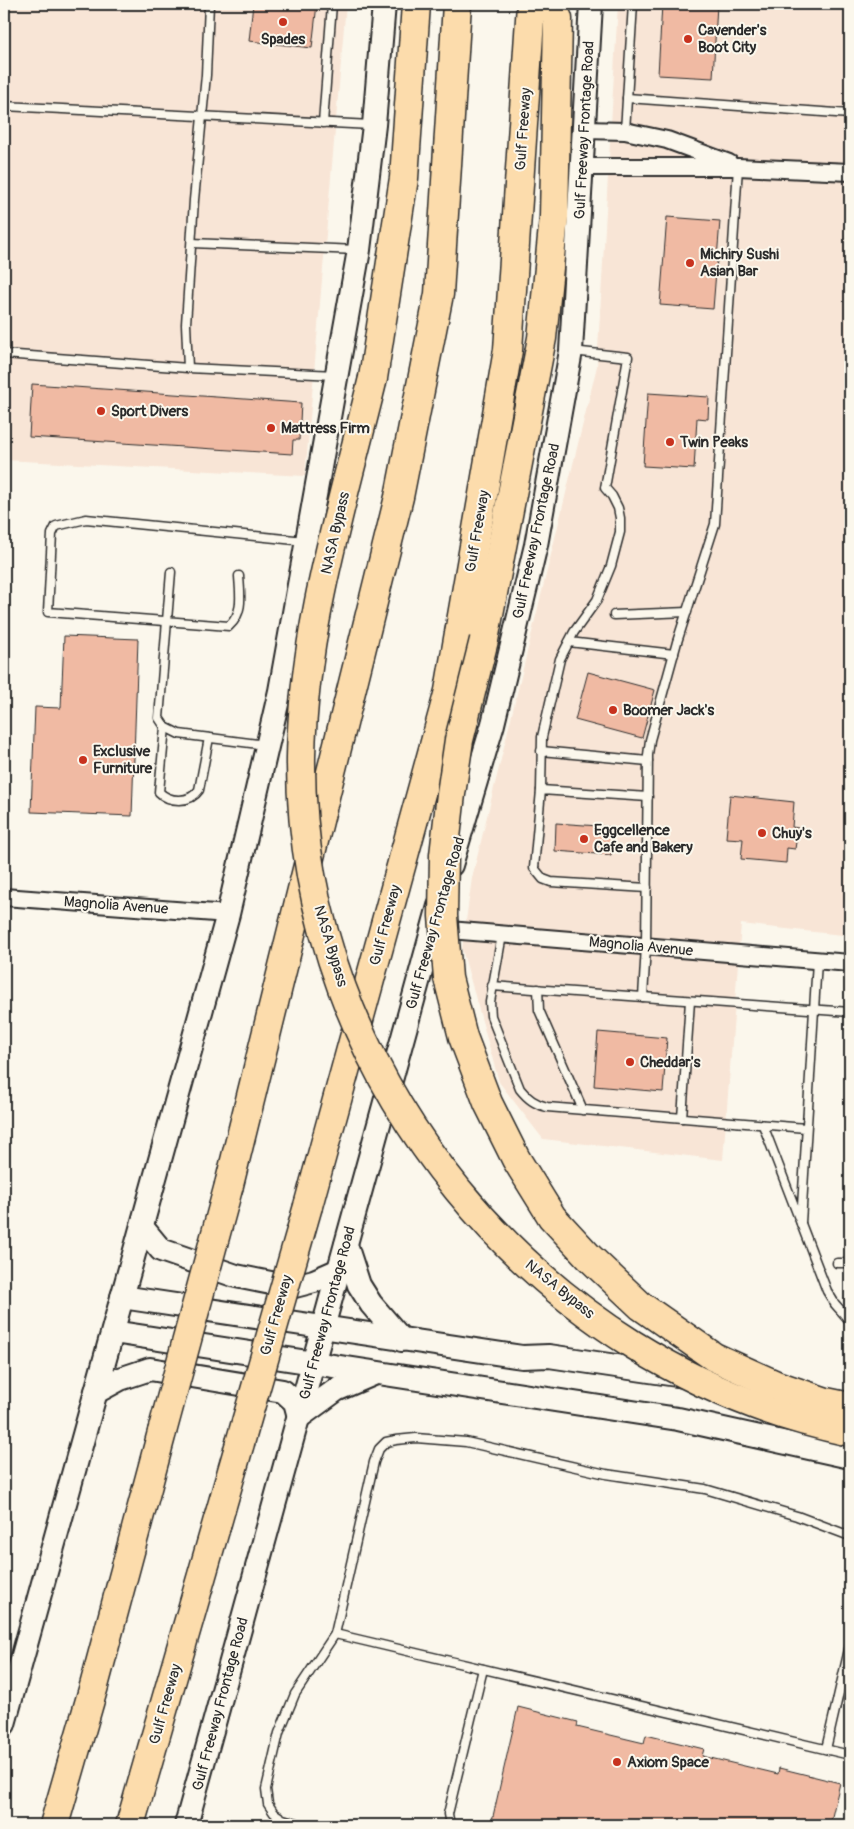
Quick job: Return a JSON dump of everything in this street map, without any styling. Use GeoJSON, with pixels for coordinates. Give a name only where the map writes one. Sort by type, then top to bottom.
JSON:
{"type":"FeatureCollection","features":[{"type":"Feature","properties":{"kind":"highway","name":"NASA Bypass"},"geometry":{"type":"LineString","coordinates":[[416,4],[404,178],[373,378],[314,624],[303,711],[302,800],[307,843],[315,894],[336,970],[352,1013],[371,1055],[391,1094],[415,1132],[441,1169],[496,1234],[555,1288],[618,1334],[688,1375],[762,1407],[850,1432]]}},
{"type":"Feature","properties":{"kind":"highway"},"geometry":{"type":"LineString","coordinates":[[54,1825],[94,1686],[229,1185],[399,498],[440,294],[457,4]]}},
{"type":"Feature","properties":{"kind":"highway","name":"Gulf Freeway"},"geometry":{"type":"LineString","coordinates":[[130,1825],[308,1206],[449,691],[508,350],[531,4]]}},
{"type":"Feature","properties":{"kind":"highway"},"geometry":{"type":"LineString","coordinates":[[552,4],[558,19],[554,217],[542,329],[518,469],[484,640],[459,740],[451,794],[444,855],[443,916],[448,978],[463,1037],[488,1104],[516,1159],[552,1217],[589,1257],[641,1306],[714,1357],[776,1385],[826,1402],[850,1407]]}},
{"type":"Feature","properties":{"kind":"main road"},"geometry":{"type":"LineString","coordinates":[[4,1724],[228,914],[280,692],[360,250],[374,126],[384,4]]}},
{"type":"Feature","properties":{"kind":"main road","name":"Gulf Freeway Frontage Road"},"geometry":{"type":"LineString","coordinates":[[186,1825],[433,929],[493,724],[531,564],[571,351],[592,4]]}},
{"type":"Feature","properties":{"kind":"main road"},"geometry":{"type":"LineString","coordinates":[[142,1227],[161,1250],[236,1276],[291,1287],[314,1281],[339,1270]]}},
{"type":"Feature","properties":{"kind":"main road"},"geometry":{"type":"LineString","coordinates":[[346,1245],[359,1285],[371,1304],[402,1340]]}},
{"type":"Feature","properties":{"kind":"main road"},"geometry":{"type":"LineString","coordinates":[[122,1297],[522,1357],[549,1356],[666,1374],[850,1392]]}},
{"type":"Feature","properties":{"kind":"main road"},"geometry":{"type":"LineString","coordinates":[[113,1332],[678,1419],[850,1456]]}},
{"type":"Feature","properties":{"kind":"main road"},"geometry":{"type":"LineString","coordinates":[[96,1392],[120,1379],[150,1369],[283,1391],[295,1402],[299,1417],[336,1390],[376,1372]]}},
{"type":"Feature","properties":{"kind":"street"},"geometry":{"type":"LineString","coordinates":[[585,130],[625,131],[667,140],[738,167]]}},
{"type":"Feature","properties":{"kind":"street"},"geometry":{"type":"LineString","coordinates":[[582,167],[738,167],[850,172]]}},
{"type":"Feature","properties":{"kind":"street","name":"Magnolia Avenue"},"geometry":{"type":"LineString","coordinates":[[4,897],[228,914]]}},
{"type":"Feature","properties":{"kind":"street","name":"Magnolia Avenue"},"geometry":{"type":"LineString","coordinates":[[433,929],[850,963]]}},
{"type":"Feature","properties":{"kind":"lane"},"geometry":{"type":"LineString","coordinates":[[188,368],[186,324],[201,116],[206,75],[209,4]]}},
{"type":"Feature","properties":{"kind":"lane"},"geometry":{"type":"LineString","coordinates":[[323,123],[332,4]]}},
{"type":"Feature","properties":{"kind":"lane"},"geometry":{"type":"LineString","coordinates":[[625,131],[633,4]]}},
{"type":"Feature","properties":{"kind":"lane"},"geometry":{"type":"LineString","coordinates":[[627,98],[850,114]]}},
{"type":"Feature","properties":{"kind":"lane"},"geometry":{"type":"LineString","coordinates":[[4,106],[374,126]]}},
{"type":"Feature","properties":{"kind":"lane"},"geometry":{"type":"LineString","coordinates":[[643,997],[646,946],[648,761],[650,740],[674,654],[715,524],[738,167]]}},
{"type":"Feature","properties":{"kind":"lane"},"geometry":{"type":"LineString","coordinates":[[192,243],[360,250]]}},
{"type":"Feature","properties":{"kind":"lane"},"geometry":{"type":"LineString","coordinates":[[571,351],[628,357],[605,488],[612,496],[618,508],[620,532],[611,566],[597,600],[560,659],[542,737],[541,790],[534,868],[543,879],[550,882],[646,888]]}},
{"type":"Feature","properties":{"kind":"lane"},"geometry":{"type":"LineString","coordinates":[[4,354],[188,368],[337,375]]}},
{"type":"Feature","properties":{"kind":"lane"},"geometry":{"type":"LineString","coordinates":[[239,576],[240,610],[236,620],[229,626],[48,612],[52,534],[56,526],[86,519],[307,542]]}},
{"type":"Feature","properties":{"kind":"lane"},"geometry":{"type":"LineString","coordinates":[[171,572],[159,718],[165,727],[179,734],[268,745]]}},
{"type":"Feature","properties":{"kind":"lane"},"geometry":{"type":"LineString","coordinates":[[614,615],[687,612]]}},
{"type":"Feature","properties":{"kind":"lane"},"geometry":{"type":"LineString","coordinates":[[569,642],[674,654]]}},
{"type":"Feature","properties":{"kind":"lane"},"geometry":{"type":"LineString","coordinates":[[165,727],[159,792],[165,798],[188,800],[199,790],[209,738]]}},
{"type":"Feature","properties":{"kind":"lane"},"geometry":{"type":"LineString","coordinates":[[541,751],[648,761]]}},
{"type":"Feature","properties":{"kind":"lane"},"geometry":{"type":"LineString","coordinates":[[541,790],[648,797]]}},
{"type":"Feature","properties":{"kind":"lane"},"geometry":{"type":"LineString","coordinates":[[502,934],[492,986],[491,1016],[520,1089],[535,1104],[547,1107],[806,1128]]}},
{"type":"Feature","properties":{"kind":"lane"},"geometry":{"type":"LineString","coordinates":[[801,1223],[817,961]]}},
{"type":"Feature","properties":{"kind":"lane"},"geometry":{"type":"LineString","coordinates":[[492,986],[850,1012]]}},
{"type":"Feature","properties":{"kind":"lane"},"geometry":{"type":"LineString","coordinates":[[538,989],[539,1010],[583,1110]]}},
{"type":"Feature","properties":{"kind":"lane"},"geometry":{"type":"LineString","coordinates":[[682,1118],[690,1000]]}},
{"type":"Feature","properties":{"kind":"lane"},"geometry":{"type":"LineString","coordinates":[[763,1125],[827,1291],[835,1304],[850,1321]]}},
{"type":"Feature","properties":{"kind":"lane"},"geometry":{"type":"LineString","coordinates":[[838,1263],[850,1263]]}},
{"type":"Feature","properties":{"kind":"lane"},"geometry":{"type":"LineString","coordinates":[[304,1825],[283,1819],[274,1813],[268,1804],[266,1789],[279,1733],[295,1694],[335,1634],[374,1462],[378,1449],[386,1442],[416,1438],[466,1442],[606,1474],[705,1489],[788,1513],[850,1536]]}},
{"type":"Feature","properties":{"kind":"lane"},"geometry":{"type":"LineString","coordinates":[[335,1634],[850,1755]]}},
{"type":"Feature","properties":{"kind":"lane"},"geometry":{"type":"LineString","coordinates":[[826,1749],[850,1645]]}},
{"type":"Feature","properties":{"kind":"lane"},"geometry":{"type":"LineString","coordinates":[[450,1825],[448,1814],[483,1669]]}},
{"type":"Feature","properties":{"kind":"shaded area"},"geometry":{"type":"Polygon","coordinates":[[[4,4],[346,4],[305,476],[4,460],[4,4]]]}},
{"type":"Feature","properties":{"kind":"shaded area"},"geometry":{"type":"Polygon","coordinates":[[[618,4],[850,4],[850,842],[842,935],[741,924],[723,1160],[543,1139],[499,1082],[462,949],[472,878],[597,366],[618,4]]]}},
{"type":"Feature","properties":{"kind":"building","name":"Spades"},"geometry":{"type":"Polygon","coordinates":[[[253,4],[317,4],[312,48],[249,41],[253,4]]]}},
{"type":"Feature","properties":{"kind":"building","name":"Cavender's Boot City"},"geometry":{"type":"Polygon","coordinates":[[[662,4],[717,4],[713,78],[658,75],[662,4]]]}},
{"type":"Feature","properties":{"kind":"building","name":"Michiry Sushi Asian Bar"},"geometry":{"type":"Polygon","coordinates":[[[667,217],[720,221],[713,309],[660,305],[667,217]]]}},
{"type":"Feature","properties":{"kind":"building"},"geometry":{"type":"Polygon","coordinates":[[[32,384],[301,403],[299,440],[293,440],[292,454],[29,437],[32,384]]]}},
{"type":"Feature","properties":{"kind":"building","name":"Twin Peaks"},"geometry":{"type":"Polygon","coordinates":[[[648,393],[709,397],[708,419],[697,418],[694,469],[643,466],[648,393]]]}},
{"type":"Feature","properties":{"kind":"building","name":"Exclusive Furniture"},"geometry":{"type":"Polygon","coordinates":[[[64,636],[138,639],[132,816],[31,812],[35,707],[61,708],[64,636]]]}},
{"type":"Feature","properties":{"kind":"building","name":"Boomer Jack's"},"geometry":{"type":"Polygon","coordinates":[[[588,672],[655,690],[642,738],[575,720],[588,672]]]}},
{"type":"Feature","properties":{"kind":"building","name":"Chuy's"},"geometry":{"type":"Polygon","coordinates":[[[730,795],[794,802],[792,827],[798,828],[795,849],[787,848],[786,863],[741,859],[743,839],[726,838],[730,795]]]}},
{"type":"Feature","properties":{"kind":"building","name":"Eggcellence Cafe and Bakery"},"geometry":{"type":"Polygon","coordinates":[[[556,823],[613,827],[611,855],[555,851],[556,823]]]}},
{"type":"Feature","properties":{"kind":"building","name":"Cheddar's"},"geometry":{"type":"Polygon","coordinates":[[[598,1032],[667,1038],[663,1092],[594,1086],[598,1032]]]}},
{"type":"Feature","properties":{"kind":"building","name":"Axiom Space"},"geometry":{"type":"Polygon","coordinates":[[[518,1707],[578,1722],[577,1727],[644,1743],[646,1735],[704,1749],[702,1756],[778,1774],[779,1768],[840,1783],[830,1825],[491,1825],[518,1707]]]}},
{"type":"Feature","properties":{"kind":"place","name":"Spades"},"geometry":{"type":"Point","coordinates":[283,22]}},
{"type":"Feature","properties":{"kind":"place","name":"Cavender's Boot City"},"geometry":{"type":"Point","coordinates":[688,39]}},
{"type":"Feature","properties":{"kind":"place","name":"Michiry Sushi Asian Bar"},"geometry":{"type":"Point","coordinates":[690,263]}},
{"type":"Feature","properties":{"kind":"place","name":"Sport Divers"},"geometry":{"type":"Point","coordinates":[101,411]}},
{"type":"Feature","properties":{"kind":"place","name":"Mattress Firm"},"geometry":{"type":"Point","coordinates":[271,428]}},
{"type":"Feature","properties":{"kind":"place","name":"Twin Peaks"},"geometry":{"type":"Point","coordinates":[670,442]}},
{"type":"Feature","properties":{"kind":"place","name":"Boomer Jack's"},"geometry":{"type":"Point","coordinates":[613,710]}},
{"type":"Feature","properties":{"kind":"place","name":"Exclusive Furniture"},"geometry":{"type":"Point","coordinates":[83,760]}},
{"type":"Feature","properties":{"kind":"place","name":"Chuy's"},"geometry":{"type":"Point","coordinates":[762,833]}},
{"type":"Feature","properties":{"kind":"place","name":"Eggcellence Cafe and Bakery"},"geometry":{"type":"Point","coordinates":[584,839]}},
{"type":"Feature","properties":{"kind":"place","name":"Cheddar's"},"geometry":{"type":"Point","coordinates":[630,1062]}},
{"type":"Feature","properties":{"kind":"place","name":"Axiom Space"},"geometry":{"type":"Point","coordinates":[617,1762]}}]}
